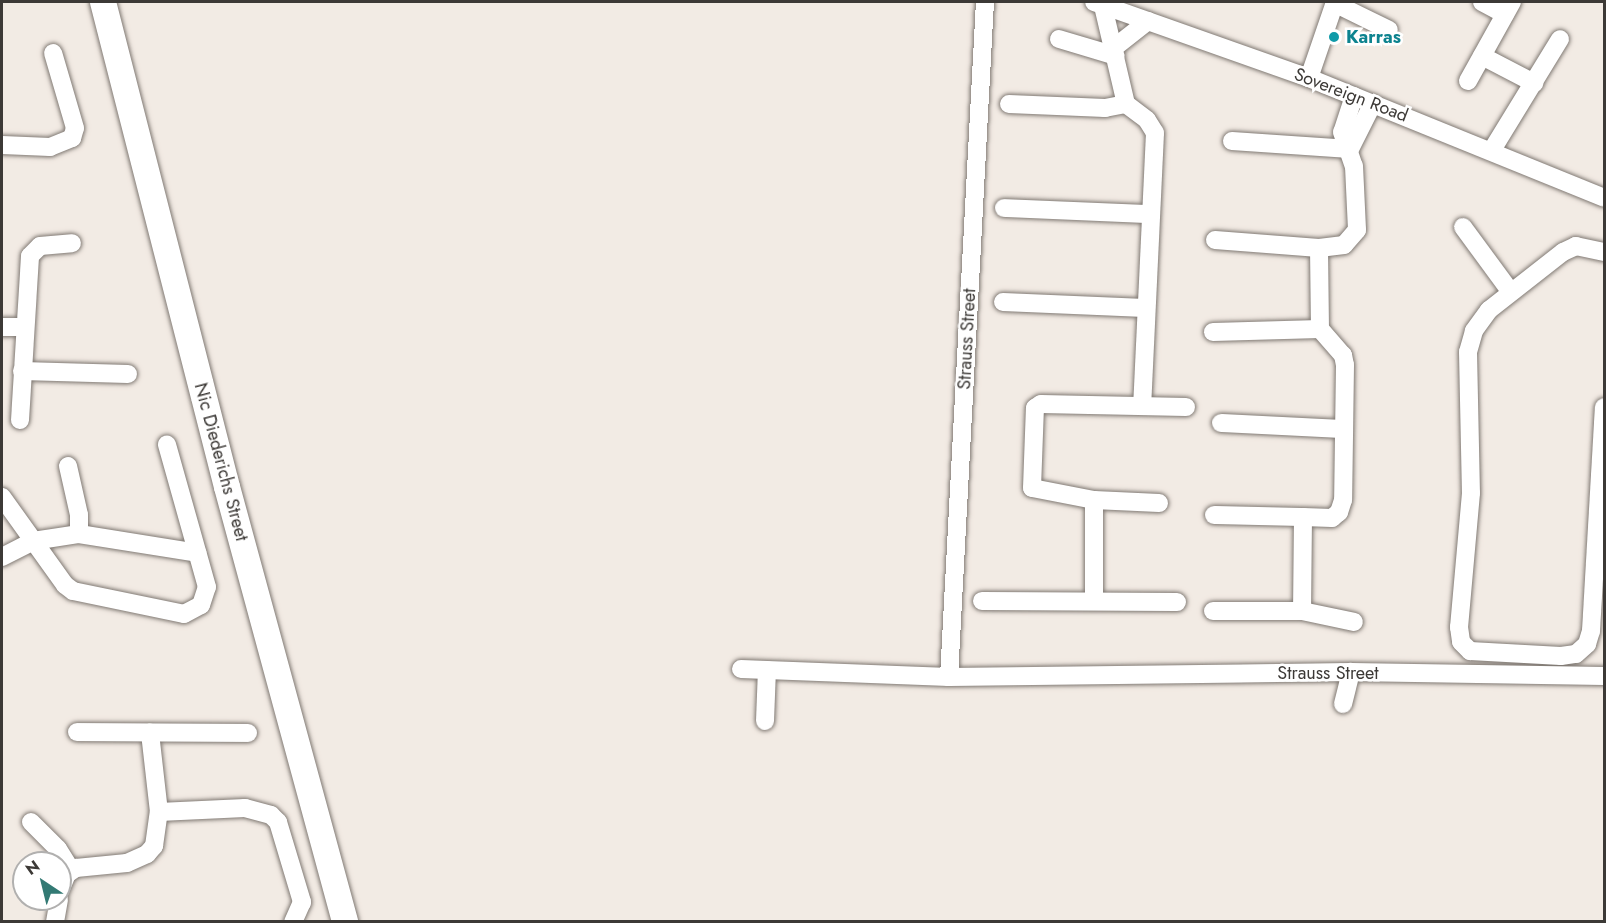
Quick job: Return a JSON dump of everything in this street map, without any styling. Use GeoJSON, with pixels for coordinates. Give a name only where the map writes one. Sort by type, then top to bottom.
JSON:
{"type":"FeatureCollection","features":[{"type":"Feature","properties":{"kind":"street","name":"Nic Diederichs Street"},"geometry":{"type":"LineString","coordinates":[[103,2],[227,487],[345,921]]}},
{"type":"Feature","properties":{"kind":"street","name":"Strauss Street"},"geometry":{"type":"LineString","coordinates":[[949,677],[985,2]]}},
{"type":"Feature","properties":{"kind":"street"},"geometry":{"type":"LineString","coordinates":[[1309,78],[1334,2],[1389,30]]}},
{"type":"Feature","properties":{"kind":"street"},"geometry":{"type":"LineString","coordinates":[[1468,81],[1508,8],[1482,2]]}},
{"type":"Feature","properties":{"kind":"street"},"geometry":{"type":"LineString","coordinates":[[1098,4],[1115,52],[1126,104],[1147,120],[1155,133],[1149,214],[1142,405]]}},
{"type":"Feature","properties":{"kind":"street","name":"Sovereign Road"},"geometry":{"type":"LineString","coordinates":[[1098,4],[1309,78],[1492,150],[1605,198]]}},
{"type":"Feature","properties":{"kind":"street"},"geometry":{"type":"LineString","coordinates":[[1115,52],[1148,21]]}},
{"type":"Feature","properties":{"kind":"street"},"geometry":{"type":"LineString","coordinates":[[1059,39],[1115,52]]}},
{"type":"Feature","properties":{"kind":"street"},"geometry":{"type":"LineString","coordinates":[[1492,150],[1560,39]]}},
{"type":"Feature","properties":{"kind":"street"},"geometry":{"type":"LineString","coordinates":[[2,145],[50,147],[72,138],[75,128],[53,53]]}},
{"type":"Feature","properties":{"kind":"street"},"geometry":{"type":"LineString","coordinates":[[1482,56],[1534,83]]}},
{"type":"Feature","properties":{"kind":"street"},"geometry":{"type":"LineString","coordinates":[[1215,240],[1319,248],[1344,245],[1357,230],[1350,149],[1342,132],[1354,96]]}},
{"type":"Feature","properties":{"kind":"street"},"geometry":{"type":"LineString","coordinates":[[1350,149],[1373,103]]}},
{"type":"Feature","properties":{"kind":"street"},"geometry":{"type":"LineString","coordinates":[[1009,104],[1105,108],[1126,104]]}},
{"type":"Feature","properties":{"kind":"street"},"geometry":{"type":"LineString","coordinates":[[1232,141],[1350,149]]}},
{"type":"Feature","properties":{"kind":"street"},"geometry":{"type":"LineString","coordinates":[[1004,208],[1149,214]]}},
{"type":"Feature","properties":{"kind":"street"},"geometry":{"type":"LineString","coordinates":[[1463,226],[1510,291]]}},
{"type":"Feature","properties":{"kind":"street"},"geometry":{"type":"LineString","coordinates":[[20,420],[30,256],[40,246],[72,243]]}},
{"type":"Feature","properties":{"kind":"street"},"geometry":{"type":"LineString","coordinates":[[1605,252],[1576,246],[1510,291],[1489,310],[1474,331],[1468,352],[1471,493],[1459,627],[1461,642],[1470,651],[1561,656],[1576,654],[1587,644],[1591,631],[1605,406]]}},
{"type":"Feature","properties":{"kind":"street"},"geometry":{"type":"LineString","coordinates":[[1214,515],[1303,517],[1323,520],[1339,512],[1343,500],[1343,356],[1320,329],[1319,248]]}},
{"type":"Feature","properties":{"kind":"street"},"geometry":{"type":"LineString","coordinates":[[1003,302],[1145,308]]}},
{"type":"Feature","properties":{"kind":"street"},"geometry":{"type":"LineString","coordinates":[[2,327],[25,327]]}},
{"type":"Feature","properties":{"kind":"street"},"geometry":{"type":"LineString","coordinates":[[1213,332],[1320,329]]}},
{"type":"Feature","properties":{"kind":"street"},"geometry":{"type":"LineString","coordinates":[[22,371],[128,374]]}},
{"type":"Feature","properties":{"kind":"street"},"geometry":{"type":"LineString","coordinates":[[1159,503],[1094,500],[1032,488],[1035,408],[1041,404],[1186,407]]}},
{"type":"Feature","properties":{"kind":"street"},"geometry":{"type":"LineString","coordinates":[[1221,423],[1343,429]]}},
{"type":"Feature","properties":{"kind":"street"},"geometry":{"type":"LineString","coordinates":[[2,497],[65,585],[73,591],[184,614],[201,605],[206,596],[207,587],[166,445]]}},
{"type":"Feature","properties":{"kind":"street"},"geometry":{"type":"LineString","coordinates":[[68,466],[80,515],[79,534]]}},
{"type":"Feature","properties":{"kind":"street"},"geometry":{"type":"LineString","coordinates":[[1094,500],[1094,601]]}},
{"type":"Feature","properties":{"kind":"street"},"geometry":{"type":"LineString","coordinates":[[1302,611],[1303,517]]}},
{"type":"Feature","properties":{"kind":"street"},"geometry":{"type":"LineString","coordinates":[[2,557],[33,541],[79,534],[197,553]]}},
{"type":"Feature","properties":{"kind":"street"},"geometry":{"type":"LineString","coordinates":[[982,601],[1177,602]]}},
{"type":"Feature","properties":{"kind":"street"},"geometry":{"type":"LineString","coordinates":[[1213,611],[1302,611],[1354,622]]}},
{"type":"Feature","properties":{"kind":"street","name":"Strauss Street"},"geometry":{"type":"LineString","coordinates":[[741,669],[949,677],[1351,672],[1605,676]]}},
{"type":"Feature","properties":{"kind":"street"},"geometry":{"type":"LineString","coordinates":[[765,721],[767,670]]}},
{"type":"Feature","properties":{"kind":"street"},"geometry":{"type":"LineString","coordinates":[[1343,704],[1351,672]]}},
{"type":"Feature","properties":{"kind":"street"},"geometry":{"type":"LineString","coordinates":[[77,732],[248,733]]}},
{"type":"Feature","properties":{"kind":"street"},"geometry":{"type":"LineString","coordinates":[[72,870],[127,862],[147,854],[154,846],[159,812],[150,733]]}},
{"type":"Feature","properties":{"kind":"street"},"geometry":{"type":"LineString","coordinates":[[159,812],[245,808],[271,815],[278,822],[302,902],[293,921]]}},
{"type":"Feature","properties":{"kind":"street"},"geometry":{"type":"LineString","coordinates":[[30,822],[59,851]]}},
{"type":"Feature","properties":{"kind":"place","name":"Karras"},"geometry":{"type":"Point","coordinates":[1334,37]}}]}
